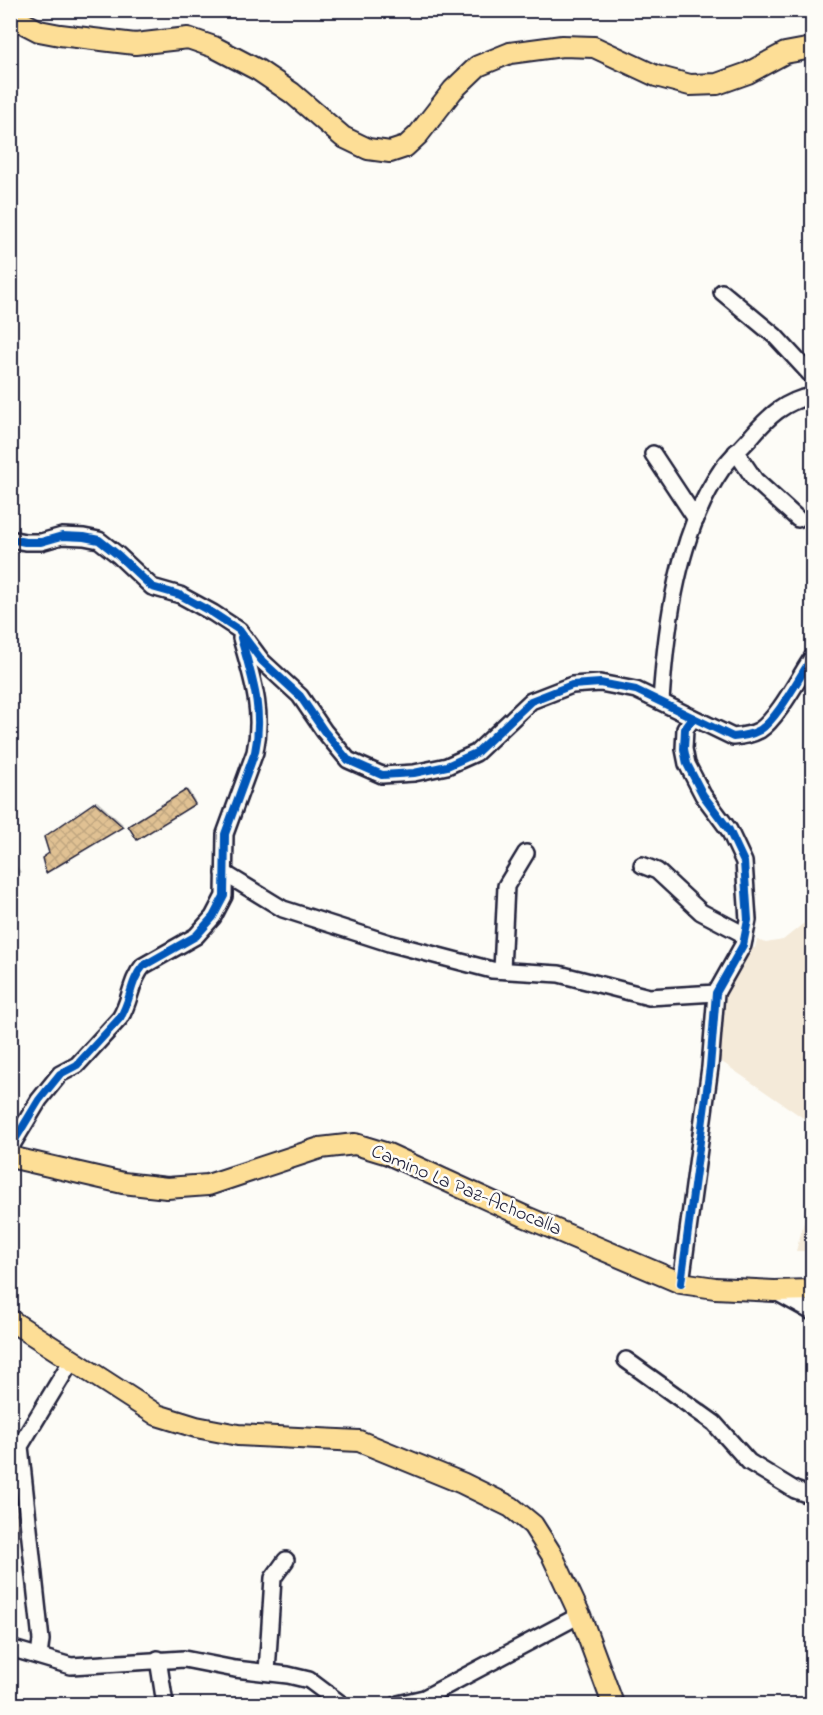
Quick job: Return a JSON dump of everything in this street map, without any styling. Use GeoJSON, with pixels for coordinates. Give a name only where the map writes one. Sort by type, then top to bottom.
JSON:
{"type":"FeatureCollection","features":[{"type":"Feature","properties":{"kind":"main road"},"geometry":{"type":"LineString","coordinates":[[13,22],[39,31],[135,44],[188,38],[214,47],[258,70],[292,93],[343,137],[369,149],[390,152],[405,147],[418,135],[453,90],[478,66],[510,52],[561,46],[594,47],[656,76],[690,85],[717,84],[748,73],[784,53],[813,48]]}},
{"type":"Feature","properties":{"kind":"main road","name":"Camino La Paz-Achocalla"},"geometry":{"type":"LineString","coordinates":[[10,1157],[123,1183],[167,1188],[208,1185],[320,1148],[355,1144],[388,1154],[526,1217],[681,1283],[715,1288],[813,1290]]}},
{"type":"Feature","properties":{"kind":"main road"},"geometry":{"type":"LineString","coordinates":[[10,1320],[157,1415],[196,1427],[238,1435],[358,1441],[462,1483],[512,1507],[533,1525],[552,1555],[580,1615],[613,1704]]}},
{"type":"Feature","properties":{"kind":"street"},"geometry":{"type":"LineString","coordinates":[[722,292],[775,336],[813,376]]}},
{"type":"Feature","properties":{"kind":"street"},"geometry":{"type":"LineString","coordinates":[[661,701],[666,635],[687,541],[696,519],[722,468],[772,413],[788,403],[813,396]]}},
{"type":"Feature","properties":{"kind":"street"},"geometry":{"type":"LineString","coordinates":[[736,452],[755,480],[798,519]]}},
{"type":"Feature","properties":{"kind":"street"},"geometry":{"type":"LineString","coordinates":[[653,454],[696,519]]}},
{"type":"Feature","properties":{"kind":"street"},"geometry":{"type":"LineString","coordinates":[[10,539],[41,542],[62,536],[99,540],[152,587],[180,595],[239,630],[262,661],[300,696],[348,760],[382,775],[414,774],[447,766],[476,753],[531,701],[572,685],[600,683],[636,690],[733,736],[746,736],[760,730],[771,720],[813,658]]}},
{"type":"Feature","properties":{"kind":"street"},"geometry":{"type":"LineString","coordinates":[[10,1148],[39,1100],[60,1074],[76,1065],[120,1018],[125,1011],[133,982],[139,970],[196,936],[213,917],[224,896],[225,834],[258,739],[258,700],[239,630]]}},
{"type":"Feature","properties":{"kind":"street"},"geometry":{"type":"LineString","coordinates":[[681,1283],[710,1067],[716,993],[743,945],[748,920],[744,862],[729,830],[703,795],[687,764],[684,749],[685,729],[693,718]]}},
{"type":"Feature","properties":{"kind":"street"},"geometry":{"type":"LineString","coordinates":[[502,970],[506,886],[526,853]]}},
{"type":"Feature","properties":{"kind":"street"},"geometry":{"type":"LineString","coordinates":[[642,865],[657,871],[701,912],[741,933],[744,939]]}},
{"type":"Feature","properties":{"kind":"street"},"geometry":{"type":"LineString","coordinates":[[224,873],[283,909],[389,943],[492,970],[559,975],[649,997],[716,993]]}},
{"type":"Feature","properties":{"kind":"street"},"geometry":{"type":"LineString","coordinates":[[774,1291],[813,1312]]}},
{"type":"Feature","properties":{"kind":"street"},"geometry":{"type":"LineString","coordinates":[[39,1656],[41,1640],[20,1446],[72,1360]]}},
{"type":"Feature","properties":{"kind":"street"},"geometry":{"type":"LineString","coordinates":[[627,1360],[714,1422],[749,1462],[795,1490],[813,1496]]}},
{"type":"Feature","properties":{"kind":"street"},"geometry":{"type":"LineString","coordinates":[[267,1672],[273,1578],[286,1560]]}},
{"type":"Feature","properties":{"kind":"street"},"geometry":{"type":"LineString","coordinates":[[398,1704],[424,1698],[580,1615]]}},
{"type":"Feature","properties":{"kind":"street"},"geometry":{"type":"LineString","coordinates":[[10,1648],[71,1666],[184,1659],[267,1672],[309,1680],[341,1704]]}},
{"type":"Feature","properties":{"kind":"street"},"geometry":{"type":"LineString","coordinates":[[158,1659],[165,1704]]}},
{"type":"Feature","properties":{"kind":"shaded area"},"geometry":{"type":"Polygon","coordinates":[[[812,919],[812,1124],[716,1058],[722,995],[746,949],[755,948],[757,940],[766,943],[783,940],[812,919]]]}},
{"type":"Feature","properties":{"kind":"shaded area"},"geometry":{"type":"Polygon","coordinates":[[[812,1193],[812,1253],[796,1251],[812,1193]]]}},
{"type":"Feature","properties":{"kind":"shaded area"},"geometry":{"type":"Polygon","coordinates":[[[10,1451],[20,1540],[11,1541],[10,1451]]]}},
{"type":"Feature","properties":{"kind":"building"},"geometry":{"type":"Polygon","coordinates":[[[186,790],[195,804],[137,840],[128,826],[186,790]]]}},
{"type":"Feature","properties":{"kind":"building"},"geometry":{"type":"Polygon","coordinates":[[[95,802],[123,827],[46,873],[42,858],[49,853],[44,837],[95,802]]]}},
{"type":"Feature","properties":{"kind":"cycle path"},"geometry":{"type":"LineString","coordinates":[[10,539],[41,542],[62,536],[99,540],[152,587],[180,595],[239,630],[262,661],[300,696],[348,760],[382,775],[414,773],[447,766],[476,753],[531,701],[572,685],[600,683],[636,690],[733,737],[750,734],[760,730],[774,716],[812,658]]}},
{"type":"Feature","properties":{"kind":"cycle path"},"geometry":{"type":"LineString","coordinates":[[10,1148],[39,1100],[60,1074],[77,1065],[120,1018],[135,978],[143,966],[196,936],[213,917],[224,896],[225,834],[255,752],[258,722],[256,694],[241,638]]}},
{"type":"Feature","properties":{"kind":"cycle path"},"geometry":{"type":"LineString","coordinates":[[681,1283],[710,1067],[716,993],[743,945],[748,920],[744,862],[729,830],[703,795],[687,764],[684,749],[685,729],[693,718]]}}]}
